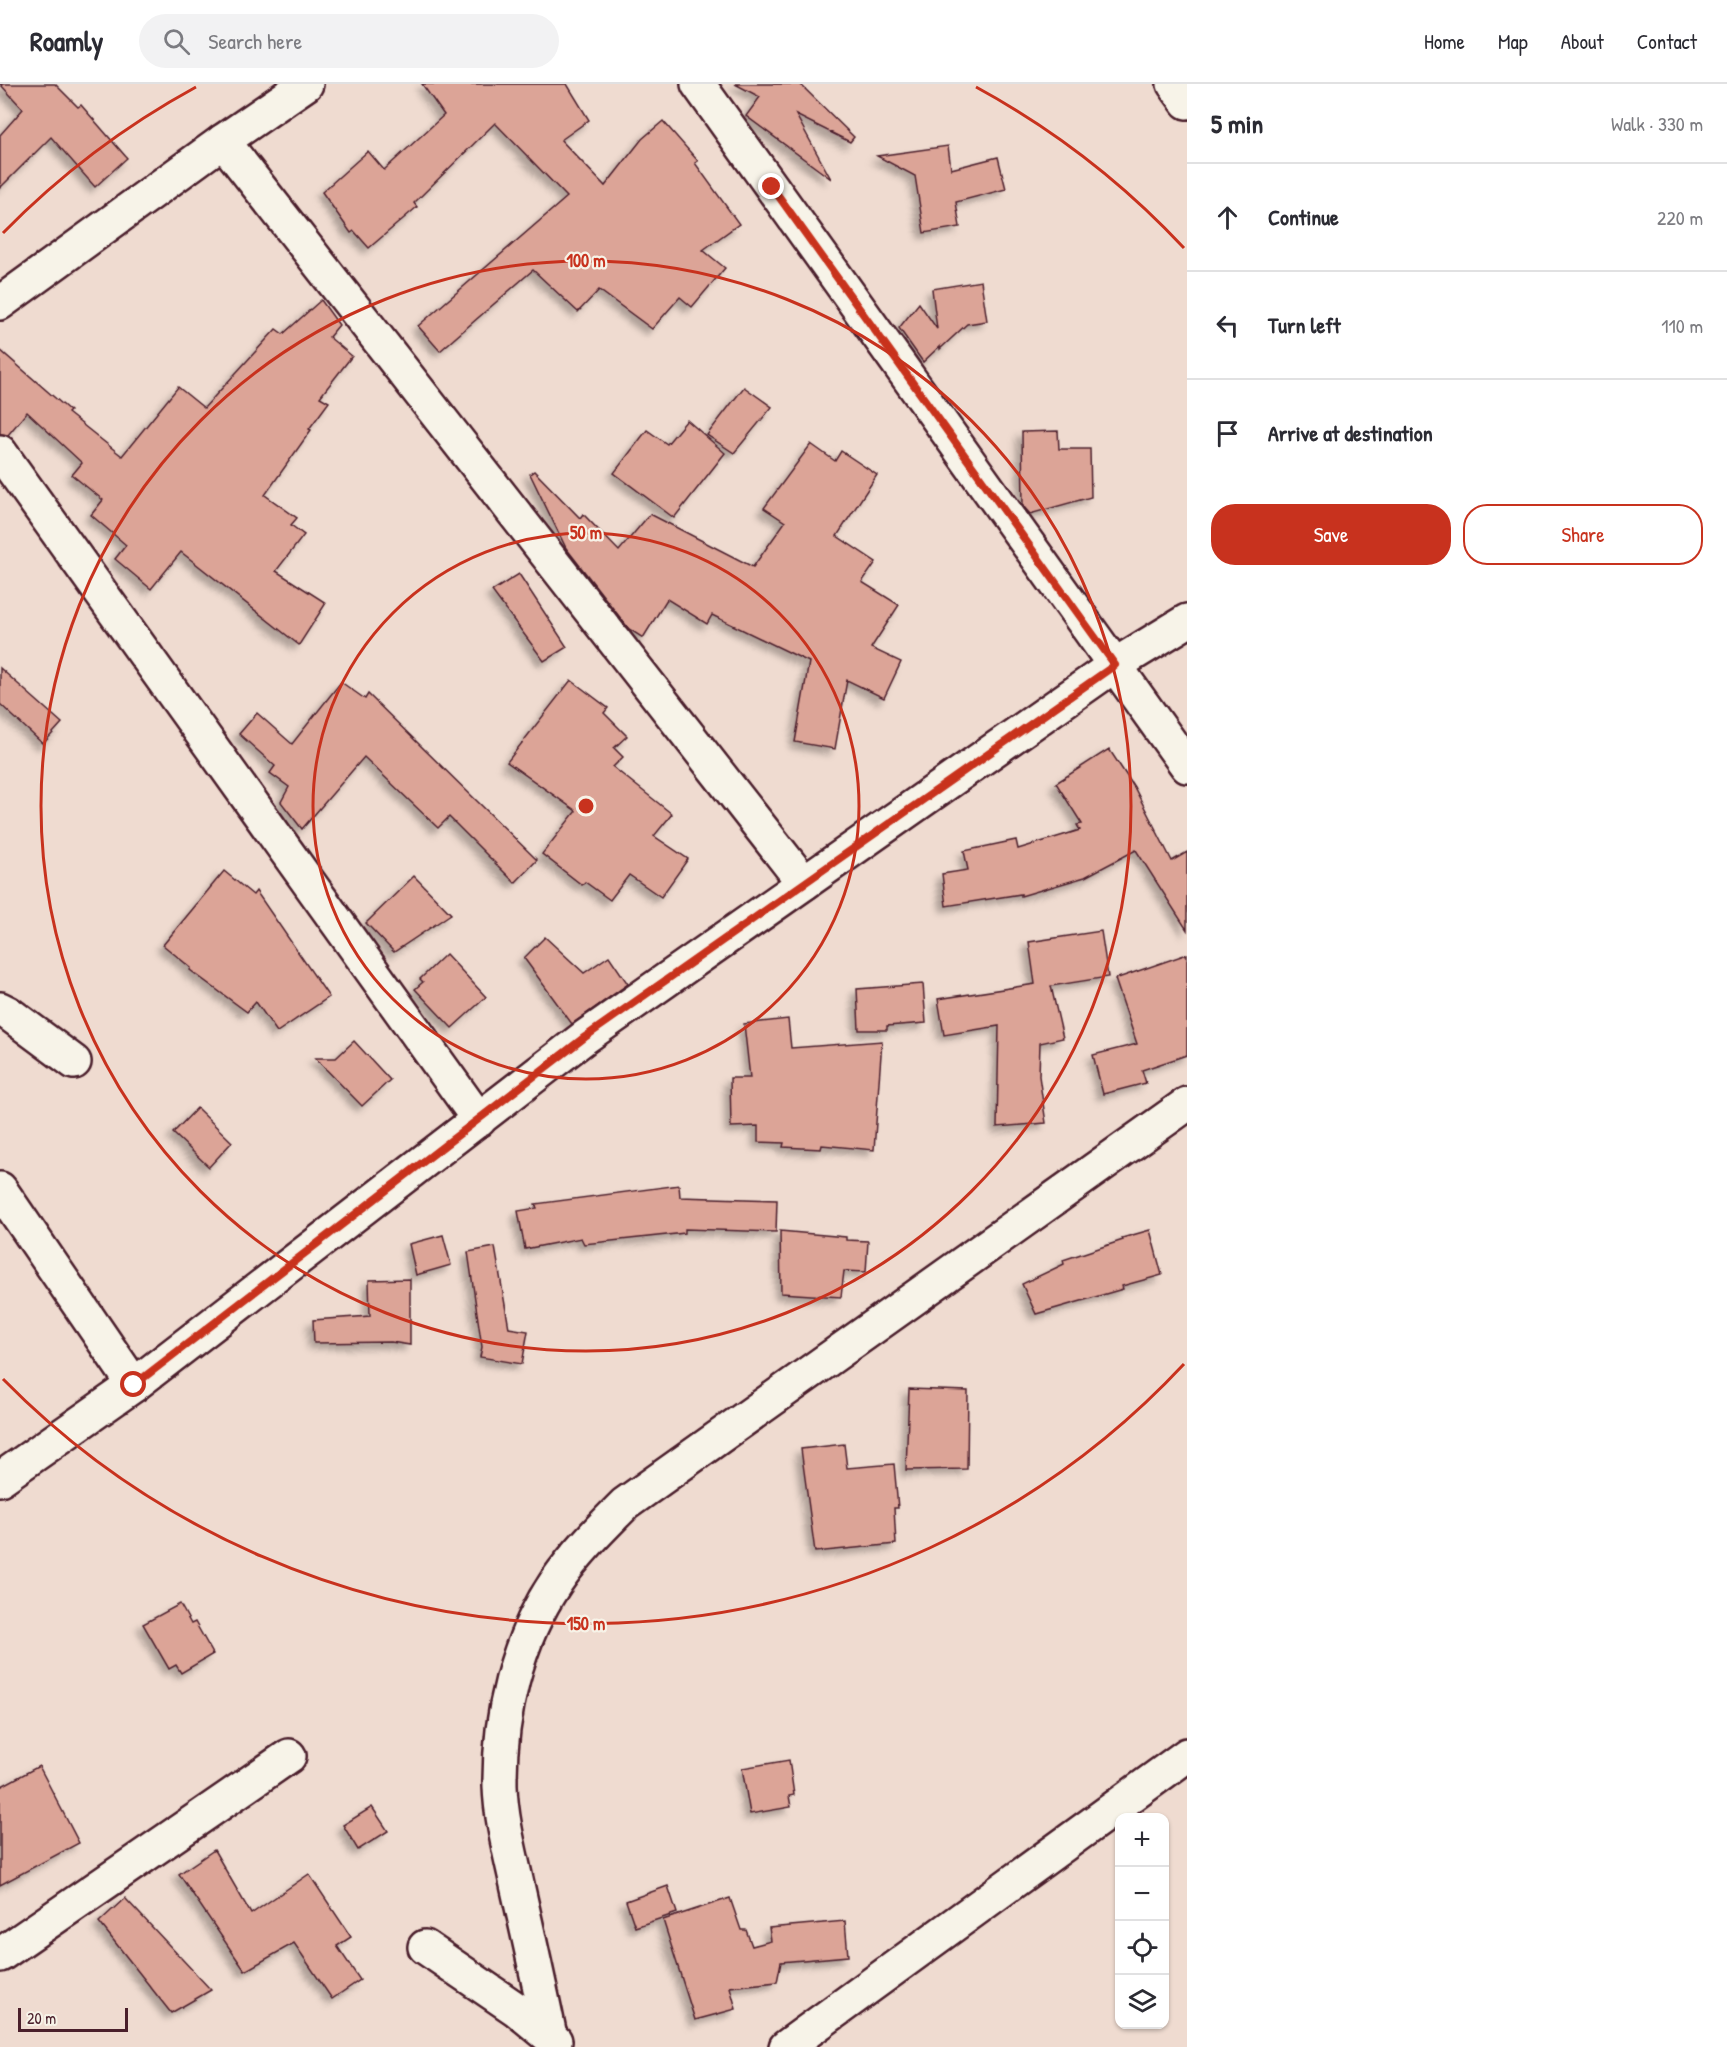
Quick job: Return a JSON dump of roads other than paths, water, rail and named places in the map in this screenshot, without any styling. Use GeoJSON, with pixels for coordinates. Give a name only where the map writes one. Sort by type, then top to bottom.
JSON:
{"type":"FeatureCollection","features":[{"type":"Feature","properties":{"kind":"street"},"geometry":{"type":"LineString","coordinates":[[0,303],[223,141],[306,84]]}},
{"type":"Feature","properties":{"kind":"street"},"geometry":{"type":"LineString","coordinates":[[698,84],[1187,766]]}},
{"type":"Feature","properties":{"kind":"street"},"geometry":{"type":"LineString","coordinates":[[1174,84],[1187,102]]}},
{"type":"Feature","properties":{"kind":"street"},"geometry":{"type":"LineString","coordinates":[[223,141],[804,883]]}},
{"type":"Feature","properties":{"kind":"street"},"geometry":{"type":"LineString","coordinates":[[0,452],[479,1120]]}},
{"type":"Feature","properties":{"kind":"street"},"geometry":{"type":"LineString","coordinates":[[0,1479],[134,1385],[585,1037],[1115,665],[1187,621]]}},
{"type":"Feature","properties":{"kind":"street"},"geometry":{"type":"LineString","coordinates":[[0,1010],[8,1013],[74,1062]]}},
{"type":"Feature","properties":{"kind":"street"},"geometry":{"type":"LineString","coordinates":[[556,2042],[507,1840],[500,1788],[502,1734],[512,1682],[529,1631],[555,1584],[587,1542],[626,1504],[1187,1104]]}},
{"type":"Feature","properties":{"kind":"street"},"geometry":{"type":"LineString","coordinates":[[0,1188],[134,1385]]}},
{"type":"Feature","properties":{"kind":"street"},"geometry":{"type":"LineString","coordinates":[[786,2047],[1187,1755]]}},
{"type":"Feature","properties":{"kind":"street"},"geometry":{"type":"LineString","coordinates":[[0,1955],[290,1756]]}},
{"type":"Feature","properties":{"kind":"street"},"geometry":{"type":"LineString","coordinates":[[425,1947],[516,2009],[556,2042]]}}]}
